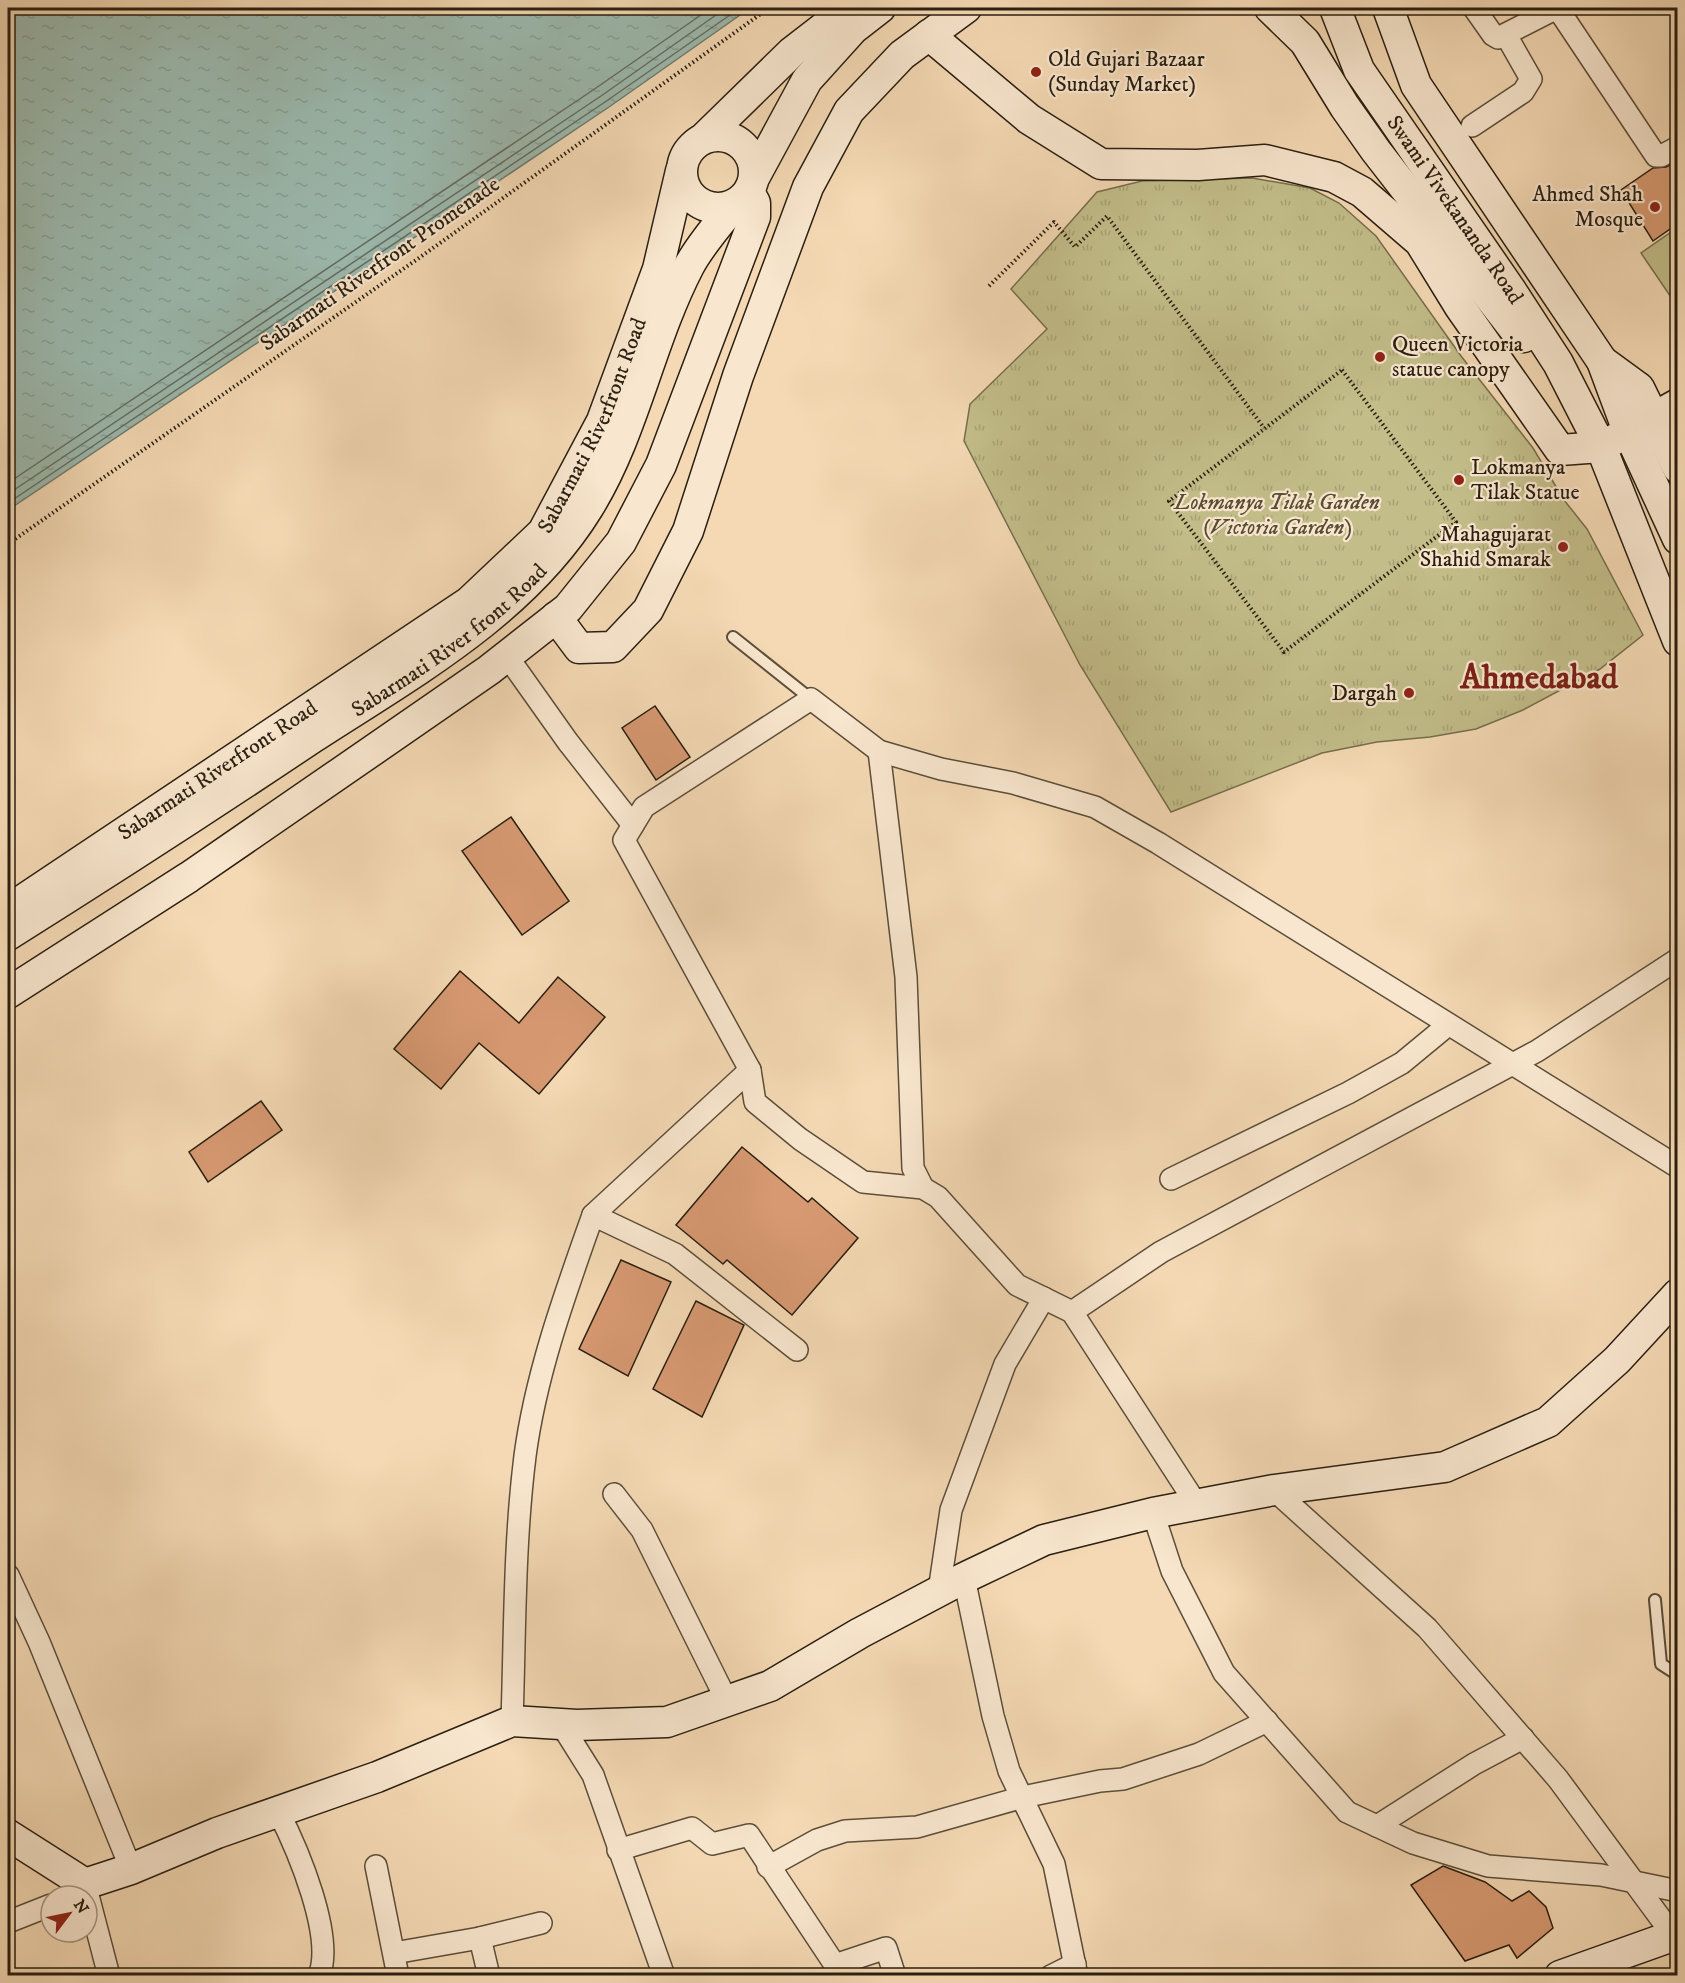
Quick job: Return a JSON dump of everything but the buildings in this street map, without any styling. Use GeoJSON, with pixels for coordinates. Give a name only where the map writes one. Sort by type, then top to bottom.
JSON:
{"type":"FeatureCollection","features":[{"type":"Feature","properties":{"kind":"main road"},"geometry":{"type":"LineString","coordinates":[[746,191],[714,209],[697,203],[685,189],[681,171],[688,150],[706,136],[792,52],[849,8]]}},
{"type":"Feature","properties":{"kind":"main road","name":"Sabarmati River front Road"},"geometry":{"type":"LineString","coordinates":[[8,935],[481,626],[523,587],[557,549],[588,508],[611,462],[689,265],[746,191],[807,80],[853,29],[880,8]]}},
{"type":"Feature","properties":{"kind":"main road"},"geometry":{"type":"LineString","coordinates":[[556,617],[579,648],[613,647],[648,610],[688,531],[738,376],[808,187],[849,111],[902,55],[966,8]]}},
{"type":"Feature","properties":{"kind":"main road"},"geometry":{"type":"LineString","coordinates":[[1270,8],[1305,42],[1345,107],[1376,151],[1515,330],[1558,363]]}},
{"type":"Feature","properties":{"kind":"main road","name":"Swami Vivekananda Road"},"geometry":{"type":"LineString","coordinates":[[1335,8],[1359,70],[1558,363],[1601,447],[1677,641]]}},
{"type":"Feature","properties":{"kind":"main road"},"geometry":{"type":"LineString","coordinates":[[1388,8],[1416,85],[1602,361],[1639,388],[1677,468]]}},
{"type":"Feature","properties":{"kind":"main road"},"geometry":{"type":"LineString","coordinates":[[929,35],[1029,119],[1101,164],[1198,165],[1264,160],[1334,177],[1362,192],[1420,242],[1460,307],[1560,450],[1601,447],[1653,418]]}},
{"type":"Feature","properties":{"kind":"main road"},"geometry":{"type":"LineString","coordinates":[[8,993],[189,877],[507,656],[568,608],[621,542],[661,465],[754,217],[755,203],[746,191],[752,158],[741,143],[724,135],[706,136]]}},
{"type":"Feature","properties":{"kind":"main road","name":"Sabarmati Riverfront Road"},"geometry":{"type":"LineString","coordinates":[[8,910],[469,602],[543,532],[602,421],[658,269],[681,171]]}},
{"type":"Feature","properties":{"kind":"main road"},"geometry":{"type":"LineString","coordinates":[[1653,418],[1677,539]]}},
{"type":"Feature","properties":{"kind":"main road"},"geometry":{"type":"LineString","coordinates":[[99,1884],[217,1833],[377,1777],[512,1721],[561,1724],[667,1722],[770,1686],[952,1585],[1044,1540],[1153,1513],[1274,1490],[1445,1467],[1548,1422],[1617,1360],[1677,1294]]}},
{"type":"Feature","properties":{"kind":"main road"},"geometry":{"type":"LineString","coordinates":[[8,1835],[74,1884]]}},
{"type":"Feature","properties":{"kind":"main road"},"geometry":{"type":"LineString","coordinates":[[1560,1976],[1595,1969],[1676,1937]]}},
{"type":"Feature","properties":{"kind":"street"},"geometry":{"type":"LineString","coordinates":[[1474,8],[1493,35],[1498,38],[1546,11],[1555,9],[1562,15],[1656,156],[1661,156],[1677,147]]}},
{"type":"Feature","properties":{"kind":"street"},"geometry":{"type":"LineString","coordinates":[[1472,126],[1523,92],[1531,79],[1506,35]]}},
{"type":"Feature","properties":{"kind":"street"},"geometry":{"type":"LineString","coordinates":[[507,656],[568,742],[633,825]]}},
{"type":"Feature","properties":{"kind":"street"},"geometry":{"type":"LineString","coordinates":[[923,1188],[863,1182],[755,1102],[750,1071],[624,840],[644,807],[811,699],[879,750],[941,769],[1013,783],[1095,807],[1158,843],[1677,1167]]}},
{"type":"Feature","properties":{"kind":"street"},"geometry":{"type":"LineString","coordinates":[[879,750],[906,977],[912,1168],[923,1188],[945,1204],[1017,1285],[1072,1312],[1197,1505]]}},
{"type":"Feature","properties":{"kind":"street"},"geometry":{"type":"LineString","coordinates":[[1072,1312],[1161,1252],[1512,1066],[1677,959]]}},
{"type":"Feature","properties":{"kind":"street"},"geometry":{"type":"LineString","coordinates":[[1171,1179],[1348,1093],[1402,1063],[1448,1025]]}},
{"type":"Feature","properties":{"kind":"street"},"geometry":{"type":"LineString","coordinates":[[512,1721],[520,1514],[525,1455],[552,1328],[593,1215],[750,1071]]}},
{"type":"Feature","properties":{"kind":"street"},"geometry":{"type":"LineString","coordinates":[[593,1215],[675,1254],[797,1350]]}},
{"type":"Feature","properties":{"kind":"street"},"geometry":{"type":"LineString","coordinates":[[1044,1298],[1005,1364],[951,1510],[952,1585],[1009,1771],[1054,1864],[1076,1970],[1051,1976]]}},
{"type":"Feature","properties":{"kind":"street"},"geometry":{"type":"LineString","coordinates":[[1274,1490],[1427,1628],[1558,1779],[1676,1937]]}},
{"type":"Feature","properties":{"kind":"street"},"geometry":{"type":"LineString","coordinates":[[614,1494],[642,1530],[727,1701]]}},
{"type":"Feature","properties":{"kind":"street"},"geometry":{"type":"LineString","coordinates":[[1153,1513],[1172,1571],[1224,1673],[1347,1812],[1413,1843],[1488,1866],[1601,1875],[1677,1892]]}},
{"type":"Feature","properties":{"kind":"street"},"geometry":{"type":"LineString","coordinates":[[8,1575],[39,1642],[131,1869]]}},
{"type":"Feature","properties":{"kind":"street"},"geometry":{"type":"LineString","coordinates":[[768,1867],[817,1840],[845,1831],[917,1827],[1023,1797],[1100,1781],[1123,1779],[1199,1754],[1267,1721]]}},
{"type":"Feature","properties":{"kind":"street"},"geometry":{"type":"LineString","coordinates":[[561,1724],[593,1775],[664,1976]]}},
{"type":"Feature","properties":{"kind":"street"},"geometry":{"type":"LineString","coordinates":[[1377,1826],[1474,1764],[1523,1738]]}},
{"type":"Feature","properties":{"kind":"street"},"geometry":{"type":"LineString","coordinates":[[278,1811],[297,1848],[321,1930],[319,1976]]}},
{"type":"Feature","properties":{"kind":"street"},"geometry":{"type":"LineString","coordinates":[[618,1850],[692,1828],[712,1844],[749,1836],[835,1965],[886,1948],[895,1976]]}},
{"type":"Feature","properties":{"kind":"street"},"geometry":{"type":"LineString","coordinates":[[376,1866],[398,1976]]}},
{"type":"Feature","properties":{"kind":"street"},"geometry":{"type":"LineString","coordinates":[[8,1922],[39,1910]]}},
{"type":"Feature","properties":{"kind":"street"},"geometry":{"type":"LineString","coordinates":[[394,1953],[480,1938],[541,1923]]}},
{"type":"Feature","properties":{"kind":"street"},"geometry":{"type":"LineString","coordinates":[[480,1938],[489,1976]]}},
{"type":"Feature","properties":{"kind":"street"},"geometry":{"type":"LineString","coordinates":[[99,1942],[109,1976]]}},
{"type":"Feature","properties":{"kind":"lane"},"geometry":{"type":"LineString","coordinates":[[733,637],[811,699]]}},
{"type":"Feature","properties":{"kind":"lane"},"geometry":{"type":"LineString","coordinates":[[1655,1600],[1661,1664],[1677,1675]]}},
{"type":"Feature","properties":{"kind":"path","name":"Sabarmati Riverfront Promenade"},"geometry":{"type":"LineString","coordinates":[[8,544],[419,258],[769,8]]}},
{"type":"Feature","properties":{"kind":"path"},"geometry":{"type":"LineString","coordinates":[[989,286],[1054,222],[1075,247],[1107,216],[1264,428]]}},
{"type":"Feature","properties":{"kind":"path"},"geometry":{"type":"LineString","coordinates":[[1342,370],[1456,522],[1284,652],[1169,501],[1264,428],[1342,370]]}},
{"type":"Feature","properties":{"kind":"green space","name":"Lokmanya Tilak Garden (Victoria Garden)"},"geometry":{"type":"Polygon","coordinates":[[[1252,178],[1310,188],[1339,203],[1376,236],[1461,356],[1533,448],[1564,500],[1587,529],[1643,635],[1600,669],[1523,710],[1476,729],[1430,737],[1377,742],[1322,753],[1171,812],[1080,665],[964,441],[970,404],[1047,329],[1011,289],[1097,192],[1142,181],[1252,178]]]}},
{"type":"Feature","properties":{"kind":"green space"},"geometry":{"type":"Polygon","coordinates":[[[1677,228],[1677,306],[1641,253],[1677,228]]]}},
{"type":"Feature","properties":{"kind":"water"},"geometry":{"type":"Polygon","coordinates":[[[8,8],[750,8],[609,107],[8,510],[8,8]]]}},
{"type":"Feature","properties":{"kind":"place","name":"Old Gujari Bazaar (Sunday Market)"},"geometry":{"type":"Point","coordinates":[1036,72]}},
{"type":"Feature","properties":{"kind":"place","name":"Ahmed Shah Mosque"},"geometry":{"type":"Point","coordinates":[1655,207]}},
{"type":"Feature","properties":{"kind":"place","name":"Queen Victoria statue canopy"},"geometry":{"type":"Point","coordinates":[1380,357]}},
{"type":"Feature","properties":{"kind":"place","name":"Lokmanya Tilak Statue"},"geometry":{"type":"Point","coordinates":[1459,480]}},
{"type":"Feature","properties":{"kind":"place","name":"Mahagujarat Shahid Smarak"},"geometry":{"type":"Point","coordinates":[1563,547]}},
{"type":"Feature","properties":{"kind":"place","name":"Dargah"},"geometry":{"type":"Point","coordinates":[1409,693]}},
{"type":"Feature","properties":{"kind":"district","name":"Ahmedabad"},"geometry":{"type":"Point","coordinates":[1539,678]}}]}
